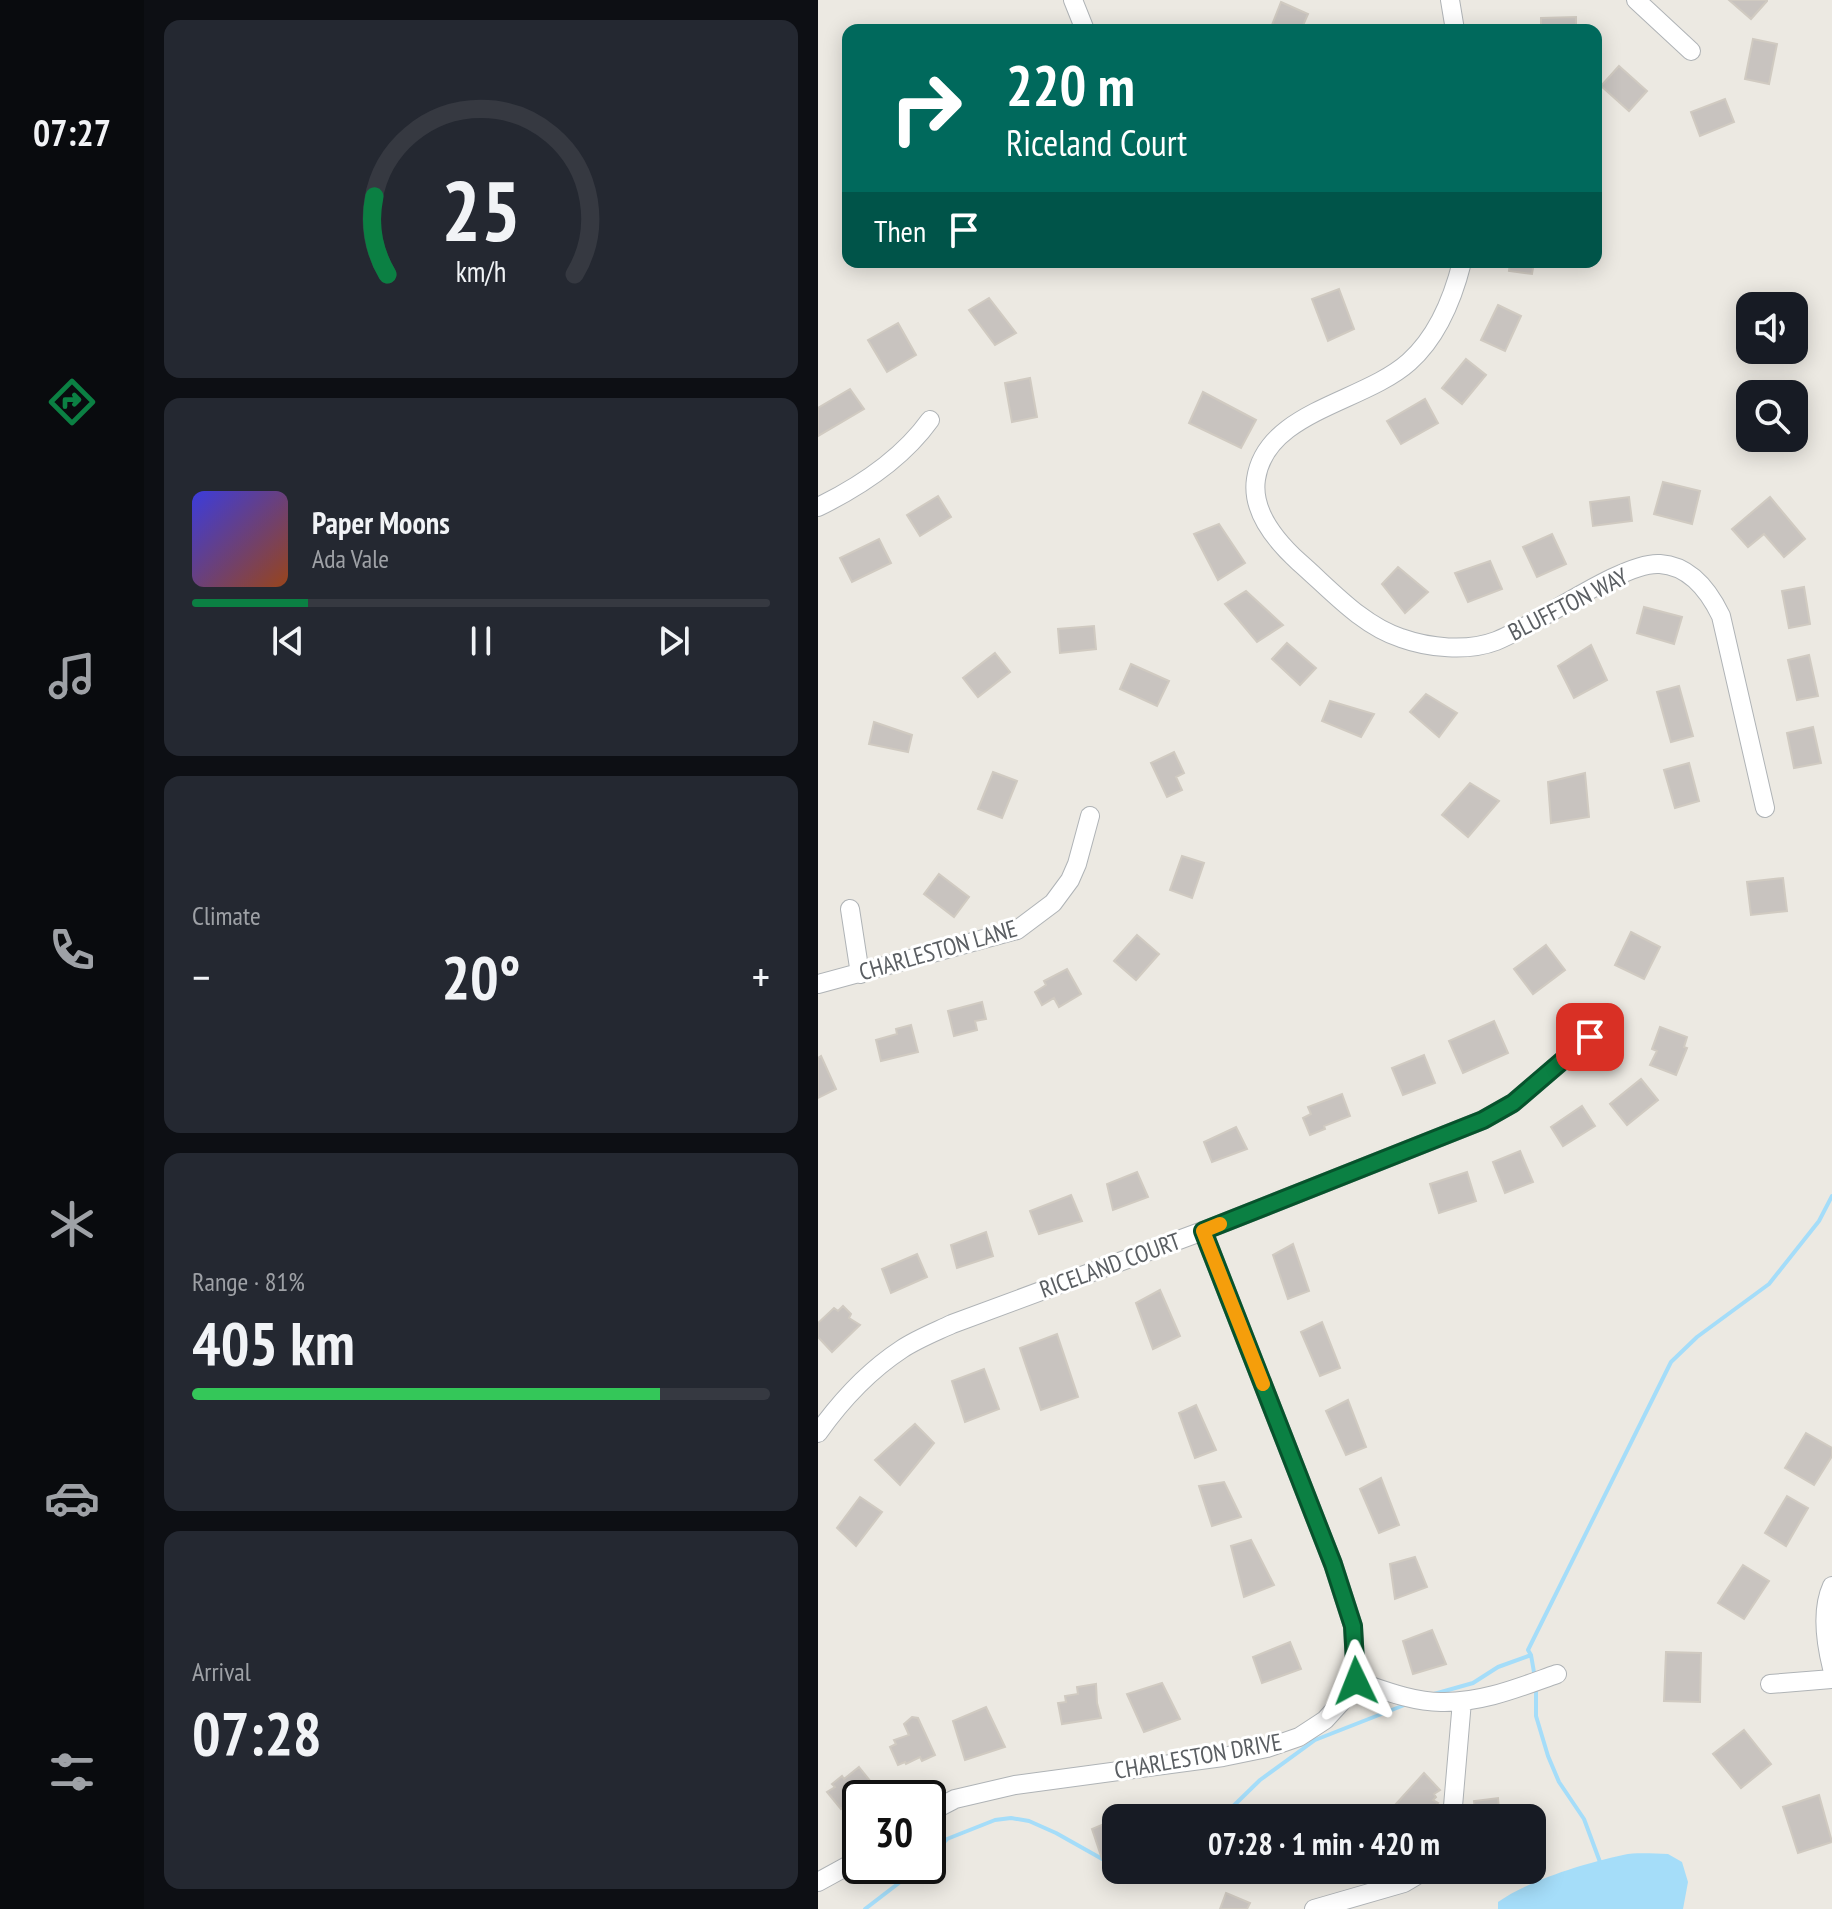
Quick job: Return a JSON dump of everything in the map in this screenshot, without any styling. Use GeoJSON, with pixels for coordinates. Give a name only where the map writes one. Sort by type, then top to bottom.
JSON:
{"type":"FeatureCollection","features":[{"type":"Feature","properties":{"kind":"street"},"geometry":{"type":"LineString","coordinates":[[1073,0],[1083,24]]}},
{"type":"Feature","properties":{"kind":"street"},"geometry":{"type":"LineString","coordinates":[[1450,0],[1454,24]]}},
{"type":"Feature","properties":{"kind":"street"},"geometry":{"type":"LineString","coordinates":[[1636,0],[1691,51]]}},
{"type":"Feature","properties":{"kind":"street","name":"BLUFFTON WAY"},"geometry":{"type":"LineString","coordinates":[[1460,268],[1443,316],[1429,341],[1408,364],[1367,390],[1288,428],[1262,455],[1255,488],[1258,504],[1274,536],[1349,607],[1375,625],[1417,644],[1440,647],[1493,642],[1648,564],[1661,564],[1688,573],[1699,581],[1721,616],[1765,808]]}},
{"type":"Feature","properties":{"kind":"street"},"geometry":{"type":"LineString","coordinates":[[818,507],[861,484],[913,443],[930,420]]}},
{"type":"Feature","properties":{"kind":"street","name":"CHARLESTON LANE"},"geometry":{"type":"LineString","coordinates":[[818,984],[1017,930],[1036,919],[1070,880],[1090,816]]}},
{"type":"Feature","properties":{"kind":"street"},"geometry":{"type":"LineString","coordinates":[[850,909],[860,974]]}},
{"type":"Feature","properties":{"kind":"street","name":"RICELAND COURT"},"geometry":{"type":"LineString","coordinates":[[818,1433],[835,1409],[876,1370],[901,1349],[920,1339],[1483,1120],[1513,1103],[1590,1037]]}},
{"type":"Feature","properties":{"kind":"street"},"geometry":{"type":"LineString","coordinates":[[1203,1231],[1333,1564],[1353,1626],[1356,1681],[1439,1702],[1500,1694],[1557,1674]]}},
{"type":"Feature","properties":{"kind":"street"},"geometry":{"type":"LineString","coordinates":[[1832,1586],[1827,1597],[1827,1633],[1832,1668]]}},
{"type":"Feature","properties":{"kind":"street"},"geometry":{"type":"LineString","coordinates":[[1770,1684],[1832,1679]]}},
{"type":"Feature","properties":{"kind":"street","name":"CHARLESTON DRIVE"},"geometry":{"type":"LineString","coordinates":[[946,1804],[1015,1785],[1223,1757],[1267,1748],[1299,1737],[1325,1720],[1356,1681]]}},
{"type":"Feature","properties":{"kind":"street"},"geometry":{"type":"LineString","coordinates":[[1453,1804],[1462,1701]]}},
{"type":"Feature","properties":{"kind":"street"},"geometry":{"type":"LineString","coordinates":[[818,1882],[842,1869]]}},
{"type":"Feature","properties":{"kind":"street"},"geometry":{"type":"LineString","coordinates":[[1314,1909],[1401,1884]]}},
{"type":"Feature","properties":{"kind":"water"},"geometry":{"type":"Polygon","coordinates":[[[1640,1853],[1668,1854],[1682,1862],[1688,1882],[1683,1909],[1498,1909],[1498,1902],[1532,1884],[1546,1884],[1546,1878],[1608,1858],[1640,1853]]]}},
{"type":"Feature","properties":{"kind":"building"},"geometry":{"type":"Polygon","coordinates":[[[1729,0],[1767,0],[1767,1],[1751,19],[1729,0]]]}},
{"type":"Feature","properties":{"kind":"building"},"geometry":{"type":"Polygon","coordinates":[[[1281,2],[1308,14],[1304,24],[1272,24],[1281,2]]]}},
{"type":"Feature","properties":{"kind":"building"},"geometry":{"type":"Polygon","coordinates":[[[1576,17],[1576,24],[1541,24],[1541,18],[1576,17]]]}},
{"type":"Feature","properties":{"kind":"building"},"geometry":{"type":"Polygon","coordinates":[[[1753,39],[1777,44],[1769,84],[1745,79],[1753,39]]]}},
{"type":"Feature","properties":{"kind":"building"},"geometry":{"type":"Polygon","coordinates":[[[1619,66],[1647,91],[1629,111],[1602,85],[1619,66]]]}},
{"type":"Feature","properties":{"kind":"building"},"geometry":{"type":"Polygon","coordinates":[[[1725,99],[1734,122],[1700,136],[1691,112],[1725,99]]]}},
{"type":"Feature","properties":{"kind":"building"},"geometry":{"type":"Polygon","coordinates":[[[1509,268],[1533,268],[1532,274],[1509,271],[1509,268]]]}},
{"type":"Feature","properties":{"kind":"building"},"geometry":{"type":"Polygon","coordinates":[[[1339,289],[1354,329],[1328,341],[1312,299],[1339,289]]]}},
{"type":"Feature","properties":{"kind":"building"},"geometry":{"type":"Polygon","coordinates":[[[989,298],[1016,333],[995,345],[969,310],[989,298]]]}},
{"type":"Feature","properties":{"kind":"building"},"geometry":{"type":"Polygon","coordinates":[[[1498,305],[1521,316],[1505,351],[1481,340],[1498,305]]]}},
{"type":"Feature","properties":{"kind":"building"},"geometry":{"type":"Polygon","coordinates":[[[898,323],[916,355],[887,372],[868,340],[898,323]]]}},
{"type":"Feature","properties":{"kind":"building"},"geometry":{"type":"Polygon","coordinates":[[[1466,359],[1486,375],[1462,404],[1442,388],[1466,359]]]}},
{"type":"Feature","properties":{"kind":"building"},"geometry":{"type":"Polygon","coordinates":[[[1030,378],[1037,417],[1012,422],[1005,383],[1030,378]]]}},
{"type":"Feature","properties":{"kind":"building"},"geometry":{"type":"Polygon","coordinates":[[[850,389],[864,409],[818,436],[818,408],[850,389]]]}},
{"type":"Feature","properties":{"kind":"building"},"geometry":{"type":"Polygon","coordinates":[[[1203,392],[1256,420],[1241,448],[1189,423],[1203,392]]]}},
{"type":"Feature","properties":{"kind":"building"},"geometry":{"type":"Polygon","coordinates":[[[1425,399],[1438,423],[1401,444],[1387,421],[1425,399]]]}},
{"type":"Feature","properties":{"kind":"building"},"geometry":{"type":"Polygon","coordinates":[[[1663,482],[1700,491],[1692,524],[1654,514],[1663,482]]]}},
{"type":"Feature","properties":{"kind":"building"},"geometry":{"type":"Polygon","coordinates":[[[938,496],[951,517],[920,536],[907,515],[938,496]]]}},
{"type":"Feature","properties":{"kind":"building"},"geometry":{"type":"Polygon","coordinates":[[[1629,497],[1632,521],[1593,526],[1590,502],[1629,497]]]}},
{"type":"Feature","properties":{"kind":"building"},"geometry":{"type":"Polygon","coordinates":[[[1770,497],[1805,539],[1784,557],[1764,534],[1748,547],[1732,529],[1770,497]]]}},
{"type":"Feature","properties":{"kind":"building"},"geometry":{"type":"Polygon","coordinates":[[[1219,524],[1245,563],[1218,580],[1194,534],[1219,524]]]}},
{"type":"Feature","properties":{"kind":"building"},"geometry":{"type":"Polygon","coordinates":[[[1552,534],[1566,564],[1537,577],[1523,547],[1552,534]]]}},
{"type":"Feature","properties":{"kind":"building"},"geometry":{"type":"Polygon","coordinates":[[[879,539],[891,563],[852,582],[840,558],[879,539]]]}},
{"type":"Feature","properties":{"kind":"building"},"geometry":{"type":"Polygon","coordinates":[[[1490,561],[1502,589],[1468,602],[1455,573],[1490,561]]]}},
{"type":"Feature","properties":{"kind":"building"},"geometry":{"type":"Polygon","coordinates":[[[1398,567],[1428,592],[1405,613],[1382,584],[1398,567]]]}},
{"type":"Feature","properties":{"kind":"building"},"geometry":{"type":"Polygon","coordinates":[[[1804,587],[1810,624],[1789,628],[1782,591],[1804,587]]]}},
{"type":"Feature","properties":{"kind":"building"},"geometry":{"type":"Polygon","coordinates":[[[1246,591],[1283,625],[1257,642],[1225,604],[1246,591]]]}},
{"type":"Feature","properties":{"kind":"building"},"geometry":{"type":"Polygon","coordinates":[[[1644,607],[1682,617],[1674,644],[1637,633],[1644,607]]]}},
{"type":"Feature","properties":{"kind":"building"},"geometry":{"type":"Polygon","coordinates":[[[1094,626],[1096,649],[1060,653],[1058,629],[1094,626]]]}},
{"type":"Feature","properties":{"kind":"building"},"geometry":{"type":"Polygon","coordinates":[[[1287,643],[1316,668],[1300,685],[1272,659],[1287,643]]]}},
{"type":"Feature","properties":{"kind":"building"},"geometry":{"type":"Polygon","coordinates":[[[1591,645],[1607,680],[1574,698],[1558,666],[1591,645]]]}},
{"type":"Feature","properties":{"kind":"building"},"geometry":{"type":"Polygon","coordinates":[[[995,653],[1010,672],[978,697],[963,678],[995,653]]]}},
{"type":"Feature","properties":{"kind":"building"},"geometry":{"type":"Polygon","coordinates":[[[1809,655],[1818,696],[1797,700],[1788,660],[1809,655]]]}},
{"type":"Feature","properties":{"kind":"building"},"geometry":{"type":"Polygon","coordinates":[[[1131,664],[1169,681],[1157,706],[1120,689],[1131,664]]]}},
{"type":"Feature","properties":{"kind":"building"},"geometry":{"type":"Polygon","coordinates":[[[1679,686],[1693,736],[1671,742],[1657,692],[1679,686]]]}},
{"type":"Feature","properties":{"kind":"building"},"geometry":{"type":"Polygon","coordinates":[[[1426,694],[1457,713],[1439,737],[1410,712],[1426,694]]]}},
{"type":"Feature","properties":{"kind":"building"},"geometry":{"type":"Polygon","coordinates":[[[1330,701],[1374,714],[1361,737],[1322,721],[1330,701]]]}},
{"type":"Feature","properties":{"kind":"building"},"geometry":{"type":"Polygon","coordinates":[[[874,722],[912,735],[908,752],[869,744],[874,722]]]}},
{"type":"Feature","properties":{"kind":"building"},"geometry":{"type":"Polygon","coordinates":[[[1813,727],[1821,763],[1794,768],[1787,733],[1813,727]]]}},
{"type":"Feature","properties":{"kind":"building"},"geometry":{"type":"Polygon","coordinates":[[[1174,752],[1184,773],[1176,777],[1182,790],[1167,797],[1151,763],[1174,752]]]}},
{"type":"Feature","properties":{"kind":"building"},"geometry":{"type":"Polygon","coordinates":[[[1689,763],[1699,801],[1675,808],[1664,770],[1689,763]]]}},
{"type":"Feature","properties":{"kind":"building"},"geometry":{"type":"Polygon","coordinates":[[[993,772],[1017,781],[1002,818],[978,809],[993,772]]]}},
{"type":"Feature","properties":{"kind":"building"},"geometry":{"type":"Polygon","coordinates":[[[1585,773],[1589,817],[1551,823],[1548,782],[1585,773]]]}},
{"type":"Feature","properties":{"kind":"building"},"geometry":{"type":"Polygon","coordinates":[[[1470,783],[1499,801],[1468,837],[1442,815],[1470,783]]]}},
{"type":"Feature","properties":{"kind":"building"},"geometry":{"type":"Polygon","coordinates":[[[1182,856],[1204,863],[1192,898],[1170,890],[1182,856]]]}},
{"type":"Feature","properties":{"kind":"building"},"geometry":{"type":"Polygon","coordinates":[[[939,874],[969,897],[954,917],[924,894],[939,874]]]}},
{"type":"Feature","properties":{"kind":"building"},"geometry":{"type":"Polygon","coordinates":[[[1783,878],[1787,911],[1751,915],[1747,882],[1783,878]]]}},
{"type":"Feature","properties":{"kind":"building"},"geometry":{"type":"Polygon","coordinates":[[[1631,932],[1660,947],[1644,979],[1615,965],[1631,932]]]}},
{"type":"Feature","properties":{"kind":"building"},"geometry":{"type":"Polygon","coordinates":[[[1137,935],[1159,954],[1136,980],[1114,961],[1137,935]]]}},
{"type":"Feature","properties":{"kind":"building"},"geometry":{"type":"Polygon","coordinates":[[[1546,945],[1565,970],[1533,994],[1514,969],[1546,945]]]}},
{"type":"Feature","properties":{"kind":"building"},"geometry":{"type":"Polygon","coordinates":[[[1067,969],[1081,994],[1059,1007],[1054,998],[1042,1005],[1035,992],[1046,985],[1044,981],[1067,969]]]}},
{"type":"Feature","properties":{"kind":"building"},"geometry":{"type":"Polygon","coordinates":[[[982,1002],[986,1019],[975,1021],[977,1030],[954,1036],[948,1011],[982,1002]]]}},
{"type":"Feature","properties":{"kind":"building"},"geometry":{"type":"Polygon","coordinates":[[[1494,1021],[1508,1053],[1463,1073],[1449,1041],[1494,1021]]]}},
{"type":"Feature","properties":{"kind":"building"},"geometry":{"type":"Polygon","coordinates":[[[911,1025],[918,1052],[881,1061],[876,1040],[897,1034],[896,1029],[911,1025]]]}},
{"type":"Feature","properties":{"kind":"building"},"geometry":{"type":"Polygon","coordinates":[[[1660,1027],[1687,1037],[1684,1047],[1687,1048],[1676,1075],[1650,1065],[1657,1051],[1652,1049],[1660,1027]]]}},
{"type":"Feature","properties":{"kind":"building"},"geometry":{"type":"Polygon","coordinates":[[[1424,1055],[1435,1083],[1403,1095],[1392,1068],[1424,1055]]]}},
{"type":"Feature","properties":{"kind":"building"},"geometry":{"type":"Polygon","coordinates":[[[821,1056],[836,1089],[818,1098],[818,1058],[821,1056]]]}},
{"type":"Feature","properties":{"kind":"building"},"geometry":{"type":"Polygon","coordinates":[[[1641,1079],[1658,1100],[1627,1125],[1610,1104],[1641,1079]]]}},
{"type":"Feature","properties":{"kind":"building"},"geometry":{"type":"Polygon","coordinates":[[[1342,1094],[1350,1116],[1310,1135],[1303,1118],[1311,1114],[1308,1107],[1342,1094]]]}},
{"type":"Feature","properties":{"kind":"building"},"geometry":{"type":"Polygon","coordinates":[[[1582,1106],[1595,1126],[1563,1146],[1551,1127],[1582,1106]]]}},
{"type":"Feature","properties":{"kind":"building"},"geometry":{"type":"Polygon","coordinates":[[[1236,1127],[1247,1149],[1212,1162],[1204,1142],[1236,1127]]]}},
{"type":"Feature","properties":{"kind":"building"},"geometry":{"type":"Polygon","coordinates":[[[1520,1151],[1533,1182],[1505,1193],[1493,1162],[1520,1151]]]}},
{"type":"Feature","properties":{"kind":"building"},"geometry":{"type":"Polygon","coordinates":[[[1137,1172],[1148,1197],[1113,1210],[1107,1184],[1137,1172]]]}},
{"type":"Feature","properties":{"kind":"building"},"geometry":{"type":"Polygon","coordinates":[[[1467,1172],[1476,1201],[1439,1213],[1430,1184],[1467,1172]]]}},
{"type":"Feature","properties":{"kind":"building"},"geometry":{"type":"Polygon","coordinates":[[[1071,1195],[1082,1221],[1039,1234],[1030,1211],[1071,1195]]]}},
{"type":"Feature","properties":{"kind":"building"},"geometry":{"type":"Polygon","coordinates":[[[986,1232],[993,1256],[957,1268],[951,1245],[986,1232]]]}},
{"type":"Feature","properties":{"kind":"building"},"geometry":{"type":"Polygon","coordinates":[[[1293,1244],[1309,1291],[1288,1299],[1273,1255],[1293,1244]]]}},
{"type":"Feature","properties":{"kind":"building"},"geometry":{"type":"Polygon","coordinates":[[[917,1254],[927,1277],[891,1293],[882,1269],[917,1254]]]}},
{"type":"Feature","properties":{"kind":"building"},"geometry":{"type":"Polygon","coordinates":[[[1160,1290],[1180,1336],[1153,1349],[1136,1303],[1160,1290]]]}},
{"type":"Feature","properties":{"kind":"building"},"geometry":{"type":"Polygon","coordinates":[[[843,1306],[851,1314],[849,1318],[860,1325],[832,1352],[818,1337],[818,1323],[834,1308],[838,1311],[843,1306]]]}},
{"type":"Feature","properties":{"kind":"building"},"geometry":{"type":"Polygon","coordinates":[[[1322,1322],[1340,1368],[1320,1376],[1301,1332],[1322,1322]]]}},
{"type":"Feature","properties":{"kind":"building"},"geometry":{"type":"Polygon","coordinates":[[[1057,1334],[1078,1397],[1041,1410],[1020,1348],[1057,1334]]]}},
{"type":"Feature","properties":{"kind":"building"},"geometry":{"type":"Polygon","coordinates":[[[984,1369],[999,1409],[965,1422],[952,1381],[984,1369]]]}},
{"type":"Feature","properties":{"kind":"building"},"geometry":{"type":"Polygon","coordinates":[[[1348,1400],[1366,1447],[1346,1455],[1326,1411],[1348,1400]]]}},
{"type":"Feature","properties":{"kind":"building"},"geometry":{"type":"Polygon","coordinates":[[[1196,1405],[1216,1450],[1195,1458],[1179,1413],[1196,1405]]]}},
{"type":"Feature","properties":{"kind":"building"},"geometry":{"type":"Polygon","coordinates":[[[915,1424],[934,1443],[900,1485],[875,1460],[915,1424]]]}},
{"type":"Feature","properties":{"kind":"building"},"geometry":{"type":"Polygon","coordinates":[[[1806,1433],[1832,1448],[1832,1456],[1814,1485],[1785,1468],[1806,1433]]]}},
{"type":"Feature","properties":{"kind":"building"},"geometry":{"type":"Polygon","coordinates":[[[1381,1478],[1399,1525],[1379,1533],[1360,1489],[1381,1478]]]}},
{"type":"Feature","properties":{"kind":"building"},"geometry":{"type":"Polygon","coordinates":[[[1224,1482],[1241,1517],[1212,1526],[1199,1486],[1224,1482]]]}},
{"type":"Feature","properties":{"kind":"building"},"geometry":{"type":"Polygon","coordinates":[[[1787,1496],[1808,1508],[1786,1546],[1765,1533],[1787,1496]]]}},
{"type":"Feature","properties":{"kind":"building"},"geometry":{"type":"Polygon","coordinates":[[[860,1497],[882,1512],[856,1546],[837,1528],[860,1497]]]}},
{"type":"Feature","properties":{"kind":"building"},"geometry":{"type":"Polygon","coordinates":[[[1251,1540],[1274,1585],[1244,1597],[1231,1546],[1251,1540]]]}},
{"type":"Feature","properties":{"kind":"building"},"geometry":{"type":"Polygon","coordinates":[[[1415,1557],[1427,1587],[1395,1599],[1390,1564],[1415,1557]]]}},
{"type":"Feature","properties":{"kind":"building"},"geometry":{"type":"Polygon","coordinates":[[[1743,1565],[1769,1581],[1744,1619],[1718,1603],[1743,1565]]]}},
{"type":"Feature","properties":{"kind":"building"},"geometry":{"type":"Polygon","coordinates":[[[1432,1630],[1446,1664],[1413,1674],[1403,1641],[1432,1630]]]}},
{"type":"Feature","properties":{"kind":"building"},"geometry":{"type":"Polygon","coordinates":[[[1290,1642],[1301,1669],[1262,1683],[1253,1657],[1290,1642]]]}},
{"type":"Feature","properties":{"kind":"building"},"geometry":{"type":"Polygon","coordinates":[[[1666,1652],[1701,1653],[1700,1702],[1664,1701],[1666,1652]]]}},
{"type":"Feature","properties":{"kind":"building"},"geometry":{"type":"Polygon","coordinates":[[[1162,1683],[1180,1719],[1144,1732],[1127,1694],[1162,1683]]]}},
{"type":"Feature","properties":{"kind":"building"},"geometry":{"type":"Polygon","coordinates":[[[1096,1684],[1101,1718],[1062,1724],[1058,1703],[1066,1702],[1065,1696],[1078,1694],[1077,1687],[1096,1684]]]}},
{"type":"Feature","properties":{"kind":"building"},"geometry":{"type":"Polygon","coordinates":[[[986,1707],[1005,1747],[965,1760],[953,1721],[986,1707]]]}},
{"type":"Feature","properties":{"kind":"building"},"geometry":{"type":"Polygon","coordinates":[[[912,1717],[918,1718],[935,1755],[922,1761],[920,1757],[898,1765],[890,1747],[896,1744],[894,1740],[909,1735],[904,1724],[912,1717]]]}},
{"type":"Feature","properties":{"kind":"building"},"geometry":{"type":"Polygon","coordinates":[[[1744,1730],[1771,1764],[1741,1788],[1713,1754],[1744,1730]]]}},
{"type":"Feature","properties":{"kind":"building"},"geometry":{"type":"Polygon","coordinates":[[[859,1767],[869,1780],[842,1780],[841,1809],[827,1792],[835,1787],[832,1784],[842,1776],[844,1779],[859,1767]]]}},
{"type":"Feature","properties":{"kind":"building"},"geometry":{"type":"Polygon","coordinates":[[[1424,1773],[1440,1790],[1434,1794],[1436,1797],[1433,1800],[1437,1804],[1396,1804],[1424,1773]]]}},
{"type":"Feature","properties":{"kind":"building"},"geometry":{"type":"Polygon","coordinates":[[[1819,1795],[1832,1842],[1798,1853],[1783,1807],[1819,1795]]]}},
{"type":"Feature","properties":{"kind":"building"},"geometry":{"type":"Polygon","coordinates":[[[1498,1798],[1499,1804],[1474,1804],[1474,1801],[1498,1798]]]}},
{"type":"Feature","properties":{"kind":"building"},"geometry":{"type":"Polygon","coordinates":[[[1102,1825],[1102,1859],[1092,1829],[1102,1825]]]}},
{"type":"Feature","properties":{"kind":"building"},"geometry":{"type":"Polygon","coordinates":[[[1226,1893],[1250,1903],[1247,1909],[1220,1909],[1226,1893]]]}},
{"type":"Feature","properties":{"kind":"waterway"},"geometry":{"type":"LineString","coordinates":[[1535,1678],[1528,1650],[1671,1362],[1697,1337],[1769,1284],[1819,1221],[1832,1196]]}},
{"type":"Feature","properties":{"kind":"waterway"},"geometry":{"type":"LineString","coordinates":[[1434,1694],[1473,1683],[1498,1667],[1531,1655]]}},
{"type":"Feature","properties":{"kind":"waterway"},"geometry":{"type":"LineString","coordinates":[[1536,1687],[1536,1716],[1548,1756],[1559,1782],[1584,1819],[1600,1862]]}},
{"type":"Feature","properties":{"kind":"waterway"},"geometry":{"type":"LineString","coordinates":[[1235,1804],[1260,1780],[1315,1740],[1407,1704]]}},
{"type":"Feature","properties":{"kind":"waterway"},"geometry":{"type":"LineString","coordinates":[[946,1840],[995,1820],[1011,1818],[1029,1821],[1056,1833],[1102,1859]]}},
{"type":"Feature","properties":{"kind":"waterway"},"geometry":{"type":"LineString","coordinates":[[865,1909],[898,1884]]}},
{"type":"Feature","properties":{"kind":"slow traffic"},"geometry":{"type":"LineString","coordinates":[[1220,1224],[1203,1231],[1263,1384]]}},
{"type":"Feature","properties":{"kind":"route"},"geometry":{"type":"LineString","coordinates":[[1356,1681],[1353,1626],[1333,1564],[1203,1231],[1483,1120],[1513,1103],[1590,1037]]}}]}
